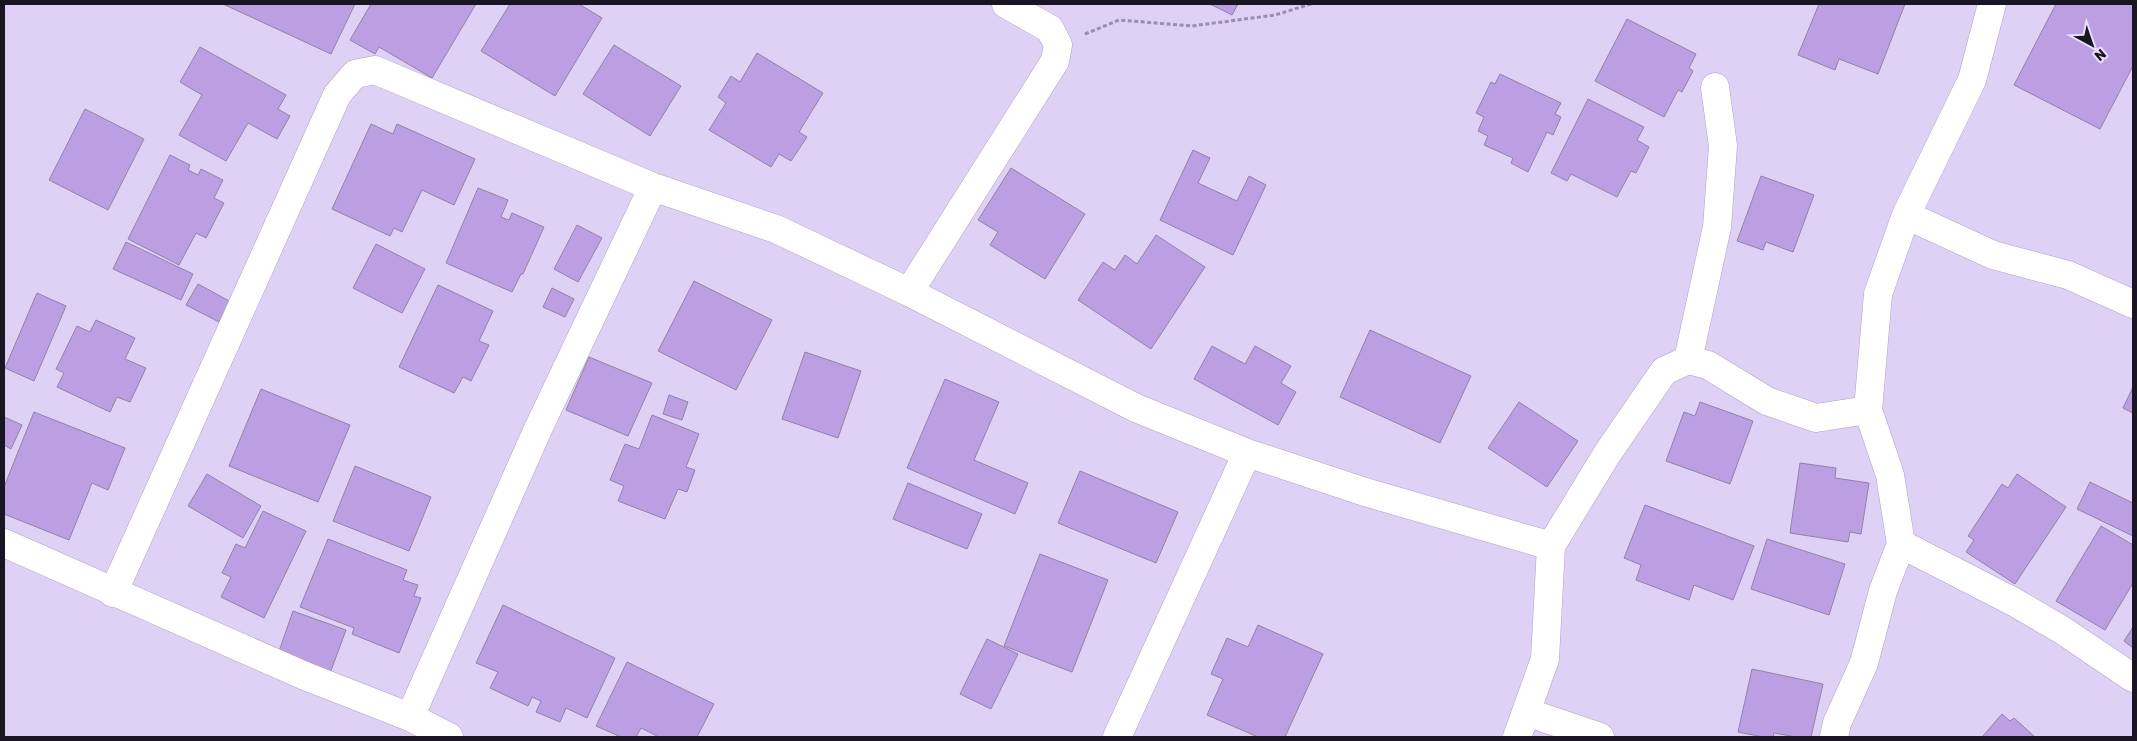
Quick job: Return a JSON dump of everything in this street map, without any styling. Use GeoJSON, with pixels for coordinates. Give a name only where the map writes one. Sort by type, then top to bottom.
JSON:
{"type":"FeatureCollection","features":[{"type":"Feature","properties":{"kind":"street"},"geometry":{"type":"LineString","coordinates":[[909,292],[1055,61],[1058,45],[1050,29],[1006,4]]}},
{"type":"Feature","properties":{"kind":"street"},"geometry":{"type":"LineString","coordinates":[[1834,737],[1837,723],[1864,663],[1883,591],[1901,544],[1890,474],[1868,410],[1878,294],[1906,215],[1972,80],[1992,4]]}},
{"type":"Feature","properties":{"kind":"street"},"geometry":{"type":"LineString","coordinates":[[113,593],[337,95],[355,74],[375,70],[653,187],[776,229],[909,292],[1136,408],[1247,453],[1365,492],[1551,546]]}},
{"type":"Feature","properties":{"kind":"street"},"geometry":{"type":"LineString","coordinates":[[1688,360],[1717,227],[1723,146],[1715,87]]}},
{"type":"Feature","properties":{"kind":"street"},"geometry":{"type":"LineString","coordinates":[[410,717],[538,430],[653,187]]}},
{"type":"Feature","properties":{"kind":"street"},"geometry":{"type":"LineString","coordinates":[[1906,215],[1993,256],[2068,275],[2133,304]]}},
{"type":"Feature","properties":{"kind":"street"},"geometry":{"type":"LineString","coordinates":[[1517,737],[1545,660],[1551,546],[1607,454],[1664,371],[1688,360],[1708,365],[1767,401],[1816,418],[1868,410]]}},
{"type":"Feature","properties":{"kind":"street"},"geometry":{"type":"LineString","coordinates":[[1117,737],[1247,453]]}},
{"type":"Feature","properties":{"kind":"street"},"geometry":{"type":"LineString","coordinates":[[4,543],[113,593],[305,676],[410,717],[449,737]]}},
{"type":"Feature","properties":{"kind":"street"},"geometry":{"type":"LineString","coordinates":[[1901,544],[2014,602],[2062,630],[2133,678]]}},
{"type":"Feature","properties":{"kind":"street"},"geometry":{"type":"LineString","coordinates":[[1526,712],[1600,737]]}},
{"type":"Feature","properties":{"kind":"path"},"geometry":{"type":"LineString","coordinates":[[1058,45],[1119,20],[1192,26],[1274,15],[1311,4]]}},
{"type":"Feature","properties":{"kind":"building"},"geometry":{"type":"Polygon","coordinates":[[[223,4],[355,4],[331,54],[223,4]]]}},
{"type":"Feature","properties":{"kind":"building"},"geometry":{"type":"Polygon","coordinates":[[[371,4],[476,4],[432,78],[379,47],[375,54],[350,40],[371,4]]]}},
{"type":"Feature","properties":{"kind":"building"},"geometry":{"type":"Polygon","coordinates":[[[510,4],[579,4],[602,18],[555,96],[481,51],[510,4]]]}},
{"type":"Feature","properties":{"kind":"building"},"geometry":{"type":"Polygon","coordinates":[[[1210,4],[1238,4],[1232,15],[1210,4]]]}},
{"type":"Feature","properties":{"kind":"building"},"geometry":{"type":"Polygon","coordinates":[[[1819,4],[1905,4],[1878,74],[1839,59],[1835,70],[1798,55],[1819,4]]]}},
{"type":"Feature","properties":{"kind":"building"},"geometry":{"type":"Polygon","coordinates":[[[2056,4],[2133,4],[2133,66],[2100,129],[2014,85],[2056,4]]]}},
{"type":"Feature","properties":{"kind":"building"},"geometry":{"type":"Polygon","coordinates":[[[1627,19],[1696,54],[1689,68],[1693,71],[1682,92],[1678,90],[1664,117],[1595,81],[1627,19]]]}},
{"type":"Feature","properties":{"kind":"building"},"geometry":{"type":"Polygon","coordinates":[[[614,45],[681,86],[650,136],[583,94],[614,45]]]}},
{"type":"Feature","properties":{"kind":"building"},"geometry":{"type":"Polygon","coordinates":[[[200,47],[286,95],[278,109],[290,116],[277,139],[248,123],[226,161],[179,135],[202,95],[180,82],[200,47]]]}},
{"type":"Feature","properties":{"kind":"building"},"geometry":{"type":"Polygon","coordinates":[[[757,53],[823,93],[799,132],[807,137],[791,161],[779,154],[771,167],[709,130],[726,103],[718,97],[731,76],[740,82],[757,53]]]}},
{"type":"Feature","properties":{"kind":"building"},"geometry":{"type":"Polygon","coordinates":[[[1500,74],[1561,103],[1555,114],[1561,117],[1553,135],[1547,132],[1528,172],[1511,163],[1513,158],[1484,145],[1488,136],[1478,131],[1484,117],[1476,113],[1491,82],[1495,84],[1500,74]]]}},
{"type":"Feature","properties":{"kind":"building"},"geometry":{"type":"Polygon","coordinates":[[[1588,99],[1644,127],[1637,140],[1649,147],[1636,173],[1631,171],[1617,197],[1571,174],[1567,181],[1551,173],[1588,99]]]}},
{"type":"Feature","properties":{"kind":"building"},"geometry":{"type":"Polygon","coordinates":[[[85,109],[144,139],[108,210],[49,180],[85,109]]]}},
{"type":"Feature","properties":{"kind":"building"},"geometry":{"type":"Polygon","coordinates":[[[371,124],[393,134],[397,124],[475,159],[454,205],[422,190],[402,232],[394,228],[390,236],[332,209],[371,124]]]}},
{"type":"Feature","properties":{"kind":"building"},"geometry":{"type":"Polygon","coordinates":[[[1193,150],[1210,158],[1198,183],[1237,201],[1249,176],[1266,185],[1233,255],[1160,220],[1193,150]]]}},
{"type":"Feature","properties":{"kind":"building"},"geometry":{"type":"Polygon","coordinates":[[[170,155],[190,165],[188,170],[198,175],[201,169],[223,180],[214,198],[224,203],[206,238],[196,233],[179,265],[128,239],[170,155]]]}},
{"type":"Feature","properties":{"kind":"building"},"geometry":{"type":"Polygon","coordinates":[[[1011,168],[1085,214],[1045,279],[990,245],[998,232],[978,220],[1011,168]]]}},
{"type":"Feature","properties":{"kind":"building"},"geometry":{"type":"Polygon","coordinates":[[[1761,176],[1814,195],[1793,252],[1766,242],[1763,250],[1737,241],[1761,176]]]}},
{"type":"Feature","properties":{"kind":"building"},"geometry":{"type":"Polygon","coordinates":[[[478,188],[508,200],[501,217],[509,220],[512,213],[544,227],[523,274],[521,274],[512,292],[446,263],[478,188]]]}},
{"type":"Feature","properties":{"kind":"building"},"geometry":{"type":"Polygon","coordinates":[[[577,225],[602,238],[578,282],[554,269],[577,225]]]}},
{"type":"Feature","properties":{"kind":"building"},"geometry":{"type":"Polygon","coordinates":[[[1156,235],[1205,267],[1151,349],[1078,300],[1103,262],[1115,270],[1125,255],[1137,264],[1156,235]]]}},
{"type":"Feature","properties":{"kind":"building"},"geometry":{"type":"Polygon","coordinates":[[[126,242],[193,274],[181,300],[113,269],[126,242]]]}},
{"type":"Feature","properties":{"kind":"building"},"geometry":{"type":"Polygon","coordinates":[[[376,244],[425,269],[402,313],[353,288],[376,244]]]}},
{"type":"Feature","properties":{"kind":"building"},"geometry":{"type":"Polygon","coordinates":[[[694,281],[772,320],[736,390],[658,351],[694,281]]]}},
{"type":"Feature","properties":{"kind":"building"},"geometry":{"type":"Polygon","coordinates":[[[198,284],[231,302],[219,322],[186,305],[198,284]]]}},
{"type":"Feature","properties":{"kind":"building"},"geometry":{"type":"Polygon","coordinates":[[[438,285],[493,311],[479,341],[489,345],[471,381],[463,377],[454,393],[399,367],[438,285]]]}},
{"type":"Feature","properties":{"kind":"building"},"geometry":{"type":"Polygon","coordinates":[[[552,288],[574,299],[565,317],[543,307],[552,288]]]}},
{"type":"Feature","properties":{"kind":"building"},"geometry":{"type":"Polygon","coordinates":[[[37,293],[66,306],[34,381],[5,368],[37,293]]]}},
{"type":"Feature","properties":{"kind":"building"},"geometry":{"type":"Polygon","coordinates":[[[96,320],[135,338],[125,359],[146,368],[130,402],[117,397],[110,412],[57,387],[64,373],[56,369],[77,326],[90,332],[96,320]]]}},
{"type":"Feature","properties":{"kind":"building"},"geometry":{"type":"Polygon","coordinates":[[[1370,330],[1471,376],[1440,443],[1340,397],[1370,330]]]}},
{"type":"Feature","properties":{"kind":"building"},"geometry":{"type":"Polygon","coordinates":[[[1212,346],[1245,364],[1255,346],[1291,366],[1281,383],[1296,392],[1278,425],[1194,379],[1212,346]]]}},
{"type":"Feature","properties":{"kind":"building"},"geometry":{"type":"Polygon","coordinates":[[[805,352],[861,371],[838,438],[782,419],[805,352]]]}},
{"type":"Feature","properties":{"kind":"building"},"geometry":{"type":"Polygon","coordinates":[[[589,357],[652,383],[628,436],[566,410],[589,357]]]}},
{"type":"Feature","properties":{"kind":"building"},"geometry":{"type":"Polygon","coordinates":[[[945,379],[999,402],[974,460],[1028,483],[1015,514],[907,468],[945,379]]]}},
{"type":"Feature","properties":{"kind":"building"},"geometry":{"type":"Polygon","coordinates":[[[2133,387],[2133,413],[2123,408],[2133,387]]]}},
{"type":"Feature","properties":{"kind":"building"},"geometry":{"type":"Polygon","coordinates":[[[261,389],[350,425],[318,502],[229,466],[261,389]]]}},
{"type":"Feature","properties":{"kind":"building"},"geometry":{"type":"Polygon","coordinates":[[[669,395],[688,402],[682,420],[663,414],[669,395]]]}},
{"type":"Feature","properties":{"kind":"building"},"geometry":{"type":"Polygon","coordinates":[[[1519,402],[1578,441],[1547,487],[1488,448],[1519,402]]]}},
{"type":"Feature","properties":{"kind":"building"},"geometry":{"type":"Polygon","coordinates":[[[1700,402],[1753,421],[1730,484],[1666,461],[1684,412],[1695,416],[1700,402]]]}},
{"type":"Feature","properties":{"kind":"building"},"geometry":{"type":"Polygon","coordinates":[[[34,412],[125,448],[108,490],[92,483],[69,540],[4,514],[4,487],[34,412]]]}},
{"type":"Feature","properties":{"kind":"building"},"geometry":{"type":"Polygon","coordinates":[[[652,415],[699,434],[686,467],[695,470],[687,492],[678,489],[665,519],[618,501],[624,486],[610,480],[625,444],[639,449],[652,415]]]}},
{"type":"Feature","properties":{"kind":"building"},"geometry":{"type":"Polygon","coordinates":[[[4,417],[22,425],[11,449],[4,445],[4,417]]]}},
{"type":"Feature","properties":{"kind":"building"},"geometry":{"type":"Polygon","coordinates":[[[1800,463],[1836,468],[1835,478],[1869,483],[1861,534],[1850,532],[1848,542],[1790,533],[1800,463]]]}},
{"type":"Feature","properties":{"kind":"building"},"geometry":{"type":"Polygon","coordinates":[[[355,466],[431,497],[409,551],[333,521],[355,466]]]}},
{"type":"Feature","properties":{"kind":"building"},"geometry":{"type":"Polygon","coordinates":[[[1080,471],[1178,512],[1156,563],[1058,523],[1080,471]]]}},
{"type":"Feature","properties":{"kind":"building"},"geometry":{"type":"Polygon","coordinates":[[[207,474],[261,506],[243,538],[188,506],[207,474]]]}},
{"type":"Feature","properties":{"kind":"building"},"geometry":{"type":"Polygon","coordinates":[[[2017,474],[2066,507],[2015,584],[1966,552],[1974,540],[1968,536],[2002,484],[2008,488],[2017,474]]]}},
{"type":"Feature","properties":{"kind":"building"},"geometry":{"type":"Polygon","coordinates":[[[2090,482],[2133,503],[2133,536],[2077,509],[2090,482]]]}},
{"type":"Feature","properties":{"kind":"building"},"geometry":{"type":"Polygon","coordinates":[[[908,483],[982,514],[967,549],[893,519],[908,483]]]}},
{"type":"Feature","properties":{"kind":"building"},"geometry":{"type":"Polygon","coordinates":[[[1645,505],[1754,546],[1733,600],[1694,585],[1689,600],[1636,580],[1641,565],[1624,558],[1645,505]]]}},
{"type":"Feature","properties":{"kind":"building"},"geometry":{"type":"Polygon","coordinates":[[[263,511],[306,531],[264,618],[221,597],[231,577],[222,573],[236,544],[245,548],[263,511]]]}},
{"type":"Feature","properties":{"kind":"building"},"geometry":{"type":"Polygon","coordinates":[[[2101,526],[2133,545],[2133,583],[2105,630],[2056,601],[2101,526]]]}},
{"type":"Feature","properties":{"kind":"building"},"geometry":{"type":"Polygon","coordinates":[[[328,539],[407,570],[403,580],[418,585],[414,596],[421,598],[399,653],[352,634],[354,628],[300,607],[328,539]]]}},
{"type":"Feature","properties":{"kind":"building"},"geometry":{"type":"Polygon","coordinates":[[[1767,539],[1845,564],[1829,615],[1751,589],[1767,539]]]}},
{"type":"Feature","properties":{"kind":"building"},"geometry":{"type":"Polygon","coordinates":[[[1040,554],[1108,580],[1072,672],[1004,646],[1040,554]]]}},
{"type":"Feature","properties":{"kind":"building"},"geometry":{"type":"Polygon","coordinates":[[[503,605],[615,658],[587,718],[566,708],[560,722],[536,712],[541,701],[532,697],[528,706],[490,688],[498,672],[476,663],[503,605]]]}},
{"type":"Feature","properties":{"kind":"building"},"geometry":{"type":"Polygon","coordinates":[[[293,611],[346,630],[329,676],[277,657],[293,611]]]}},
{"type":"Feature","properties":{"kind":"building"},"geometry":{"type":"Polygon","coordinates":[[[1258,625],[1323,654],[1285,737],[1258,737],[1207,715],[1223,679],[1211,674],[1227,638],[1248,647],[1258,625]]]}},
{"type":"Feature","properties":{"kind":"building"},"geometry":{"type":"Polygon","coordinates":[[[2133,627],[2133,648],[2124,641],[2133,627]]]}},
{"type":"Feature","properties":{"kind":"building"},"geometry":{"type":"Polygon","coordinates":[[[987,639],[1018,654],[991,709],[960,694],[987,639]]]}},
{"type":"Feature","properties":{"kind":"building"},"geometry":{"type":"Polygon","coordinates":[[[627,662],[714,704],[697,737],[656,737],[641,728],[636,737],[621,737],[596,726],[627,662]]]}},
{"type":"Feature","properties":{"kind":"building"},"geometry":{"type":"Polygon","coordinates":[[[1752,669],[1823,684],[1811,737],[1796,737],[1774,733],[1773,737],[1763,737],[1738,732],[1752,669]]]}},
{"type":"Feature","properties":{"kind":"building"},"geometry":{"type":"Polygon","coordinates":[[[2002,714],[2010,721],[2014,718],[2035,737],[1982,737],[2002,714]]]}}]}
